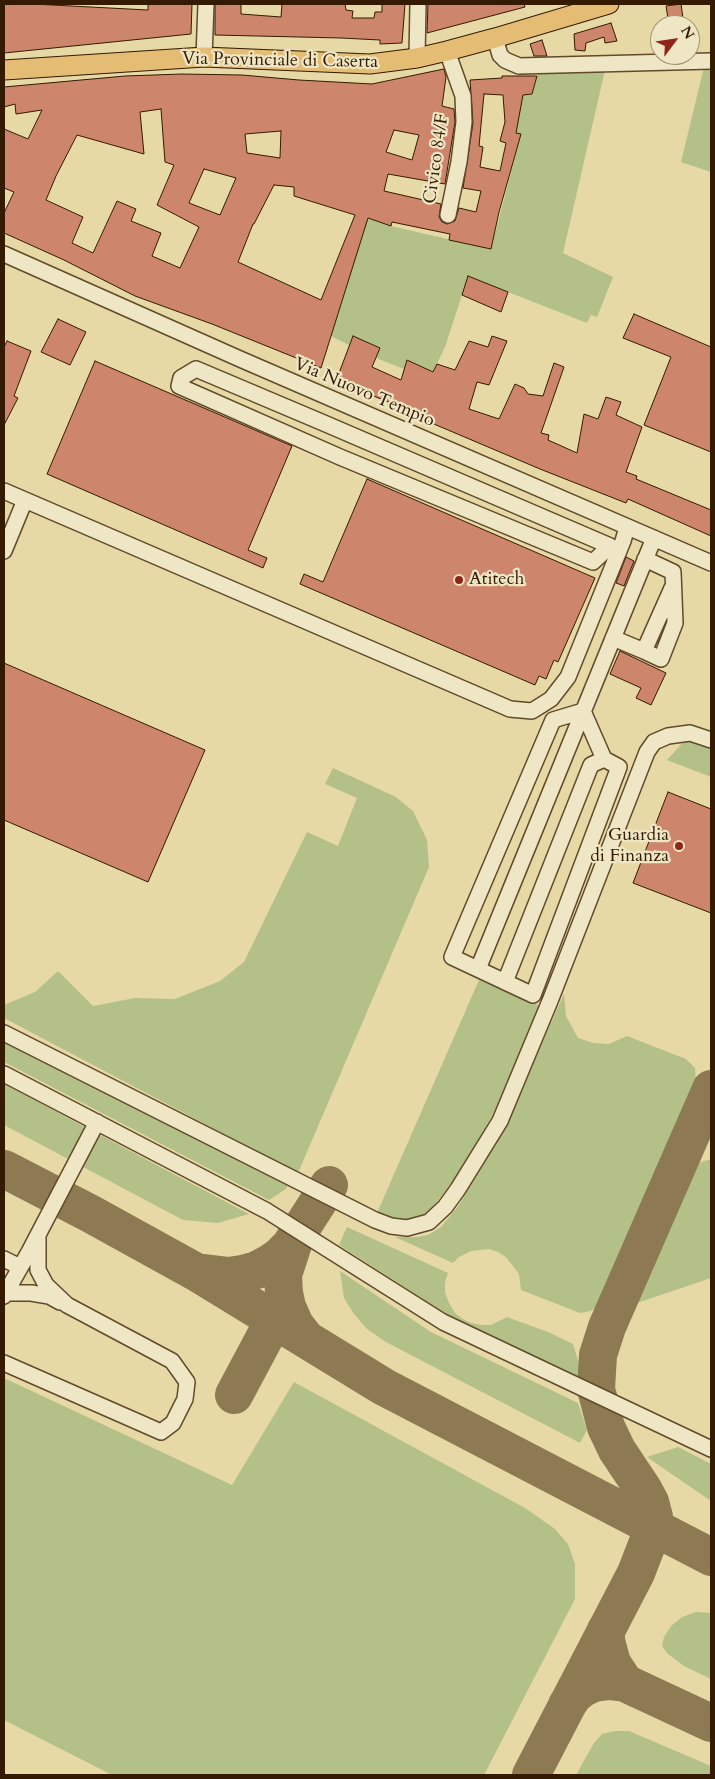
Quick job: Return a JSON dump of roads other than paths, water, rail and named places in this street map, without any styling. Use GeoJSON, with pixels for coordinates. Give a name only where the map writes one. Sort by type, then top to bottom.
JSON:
{"type":"FeatureCollection","features":[{"type":"Feature","properties":{"kind":"main road","name":"Via Provinciale di Caserta"},"geometry":{"type":"LineString","coordinates":[[4,70],[204,57],[370,64],[416,58],[447,51],[609,4]]}},
{"type":"Feature","properties":{"kind":"street"},"geometry":{"type":"LineString","coordinates":[[204,57],[206,4]]}},
{"type":"Feature","properties":{"kind":"street"},"geometry":{"type":"LineString","coordinates":[[416,58],[418,4]]}},
{"type":"Feature","properties":{"kind":"street"},"geometry":{"type":"LineString","coordinates":[[495,38],[500,55],[505,60],[519,66],[711,61]]}},
{"type":"Feature","properties":{"kind":"street","name":"Civico 84/F"},"geometry":{"type":"LineString","coordinates":[[447,51],[464,96],[464,122],[459,162],[448,215]]}},
{"type":"Feature","properties":{"kind":"street","name":"Via Nuovo Tempio"},"geometry":{"type":"LineString","coordinates":[[4,254],[240,360],[620,538],[654,538],[711,563]]}},
{"type":"Feature","properties":{"kind":"street"},"geometry":{"type":"LineString","coordinates":[[196,369],[620,538],[593,562],[340,457],[179,386],[181,378],[196,369]]}},
{"type":"Feature","properties":{"kind":"street"},"geometry":{"type":"LineString","coordinates":[[4,491],[510,708],[532,711],[551,699],[568,677],[620,538]]}},
{"type":"Feature","properties":{"kind":"street"},"geometry":{"type":"LineString","coordinates":[[4,551],[25,500]]}},
{"type":"Feature","properties":{"kind":"street"},"geometry":{"type":"LineString","coordinates":[[478,969],[654,538]]}},
{"type":"Feature","properties":{"kind":"street"},"geometry":{"type":"LineString","coordinates":[[613,638],[644,651],[674,584],[673,572],[645,559]]}},
{"type":"Feature","properties":{"kind":"street"},"geometry":{"type":"LineString","coordinates":[[583,711],[604,759],[619,767],[533,995],[452,957],[553,720],[583,711]]}},
{"type":"Feature","properties":{"kind":"street"},"geometry":{"type":"LineString","coordinates":[[4,1033],[375,1220],[391,1226],[407,1228],[429,1222],[445,1207],[500,1121],[550,1001],[647,752],[654,742],[668,736],[690,733],[711,740]]}},
{"type":"Feature","properties":{"kind":"street"},"geometry":{"type":"LineString","coordinates":[[506,982],[591,765],[604,759]]}},
{"type":"Feature","properties":{"kind":"street"},"geometry":{"type":"LineString","coordinates":[[4,1074],[266,1211],[443,1322],[711,1448]]}},
{"type":"Feature","properties":{"kind":"street"},"geometry":{"type":"LineString","coordinates":[[5,1295],[97,1122]]}},
{"type":"Feature","properties":{"kind":"street"},"geometry":{"type":"LineString","coordinates":[[38,1236],[38,1270],[46,1285],[67,1305]]}},
{"type":"Feature","properties":{"kind":"street"},"geometry":{"type":"LineString","coordinates":[[4,1259],[20,1267]]}},
{"type":"Feature","properties":{"kind":"street"},"geometry":{"type":"LineString","coordinates":[[4,1363],[161,1432],[173,1423],[185,1399],[187,1382],[172,1361],[49,1296],[31,1293],[5,1295]]}},
{"type":"Feature","properties":{"kind":"place","name":"Atitech"},"geometry":{"type":"Point","coordinates":[459,580]}},
{"type":"Feature","properties":{"kind":"place","name":"Guardia di Finanza"},"geometry":{"type":"Point","coordinates":[679,846]}}]}
